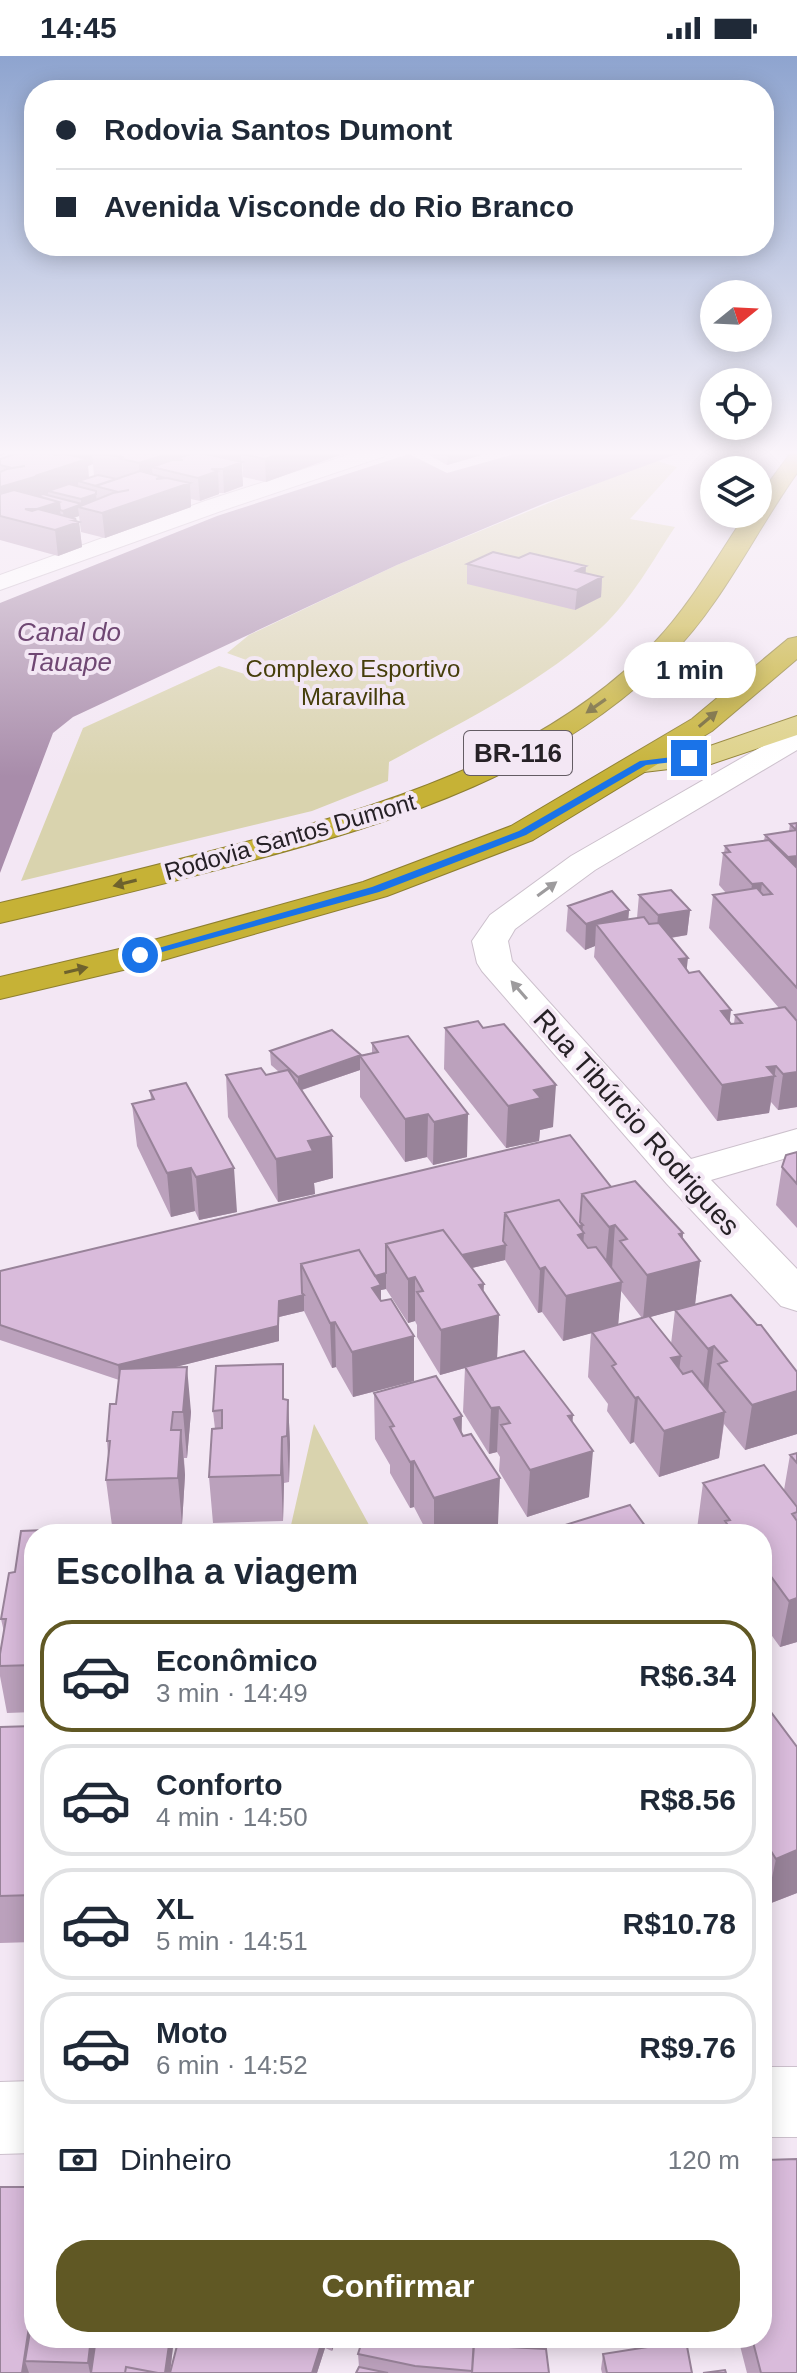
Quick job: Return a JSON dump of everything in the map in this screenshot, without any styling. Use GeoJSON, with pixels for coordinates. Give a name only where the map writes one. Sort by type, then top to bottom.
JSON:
{"type":"FeatureCollection","features":[{"type":"Feature","properties":{"kind":"highway","name":"Rodovia Santos Dumont"},"geometry":{"type":"LineString","coordinates":[[0,913],[309,836],[431,796],[527,749],[598,705],[653,658],[682,625],[725,560]]}},
{"type":"Feature","properties":{"kind":"highway","name":"BR-116"},"geometry":{"type":"LineString","coordinates":[[0,988],[140,955],[375,889],[522,833],[644,763],[702,725],[797,645]]}},
{"type":"Feature","properties":{"kind":"main road"},"geometry":{"type":"LineString","coordinates":[[644,763],[711,755],[797,725]]}},
{"type":"Feature","properties":{"kind":"street"},"geometry":{"type":"LineString","coordinates":[[38,560],[52,564]]}},
{"type":"Feature","properties":{"kind":"street"},"geometry":{"type":"LineString","coordinates":[[0,583],[63,560]]}},
{"type":"Feature","properties":{"kind":"street","name":"Rua Tibúrcio Rodrigues"},"geometry":{"type":"LineString","coordinates":[[797,738],[583,863],[502,922],[490,941],[495,963],[682,1175],[797,1296]]}},
{"type":"Feature","properties":{"kind":"street"},"geometry":{"type":"LineString","coordinates":[[682,1175],[797,1142]]}},
{"type":"Feature","properties":{"kind":"street"},"geometry":{"type":"LineString","coordinates":[[772,2102],[797,2102]]}},
{"type":"Feature","properties":{"kind":"street"},"geometry":{"type":"LineString","coordinates":[[0,2118],[24,2117]]}},
{"type":"Feature","properties":{"kind":"green space","name":"Complexo Esportivo Maravilha"},"geometry":{"type":"Polygon","coordinates":[[[409,560],[654,560],[623,604],[578,648],[500,701],[389,762],[388,781],[312,811],[21,881],[83,728],[219,666],[248,675],[263,666],[227,653],[249,635],[409,560]]]}},
{"type":"Feature","properties":{"kind":"green space"},"geometry":{"type":"Polygon","coordinates":[[[314,1424],[369,1524],[291,1524],[314,1424]]]}},
{"type":"Feature","properties":{"kind":"water","name":"Canal do Tauape"},"geometry":{"type":"Polygon","coordinates":[[[107,560],[409,560],[73,717],[53,733],[0,873],[0,603],[107,560]]]}},
{"type":"Feature","properties":{"kind":"building"},"geometry":{"type":"Polygon","coordinates":[[[475,560],[561,560],[586,566],[576,571],[602,577],[577,590],[467,564],[475,560]]]}},
{"type":"Feature","properties":{"kind":"building"},"geometry":{"type":"Polygon","coordinates":[[[797,830],[797,856],[788,857],[765,835],[797,830]]]}},
{"type":"Feature","properties":{"kind":"building"},"geometry":{"type":"Polygon","coordinates":[[[769,840],[797,868],[797,988],[713,895],[757,888],[763,895],[772,894],[762,883],[752,884],[723,853],[730,852],[725,846],[769,840]]]}},
{"type":"Feature","properties":{"kind":"building"},"geometry":{"type":"Polygon","coordinates":[[[671,890],[690,910],[658,915],[639,895],[671,890]]]}},
{"type":"Feature","properties":{"kind":"building"},"geometry":{"type":"Polygon","coordinates":[[[612,891],[629,910],[586,924],[568,906],[612,891]]]}},
{"type":"Feature","properties":{"kind":"building"},"geometry":{"type":"Polygon","coordinates":[[[644,917],[649,924],[659,923],[688,958],[679,959],[689,973],[699,971],[731,1010],[721,1011],[731,1024],[742,1023],[735,1015],[785,1007],[797,1021],[797,1072],[783,1074],[776,1066],[767,1067],[775,1076],[722,1085],[596,924],[644,917]]]}},
{"type":"Feature","properties":{"kind":"building"},"geometry":{"type":"Polygon","coordinates":[[[478,1021],[483,1028],[504,1024],[556,1085],[534,1090],[541,1098],[508,1106],[445,1028],[478,1021]]]}},
{"type":"Feature","properties":{"kind":"building"},"geometry":{"type":"Polygon","coordinates":[[[332,1030],[361,1055],[298,1077],[270,1051],[332,1030]]]}},
{"type":"Feature","properties":{"kind":"building"},"geometry":{"type":"Polygon","coordinates":[[[408,1036],[468,1114],[434,1122],[428,1114],[405,1119],[360,1056],[378,1052],[372,1043],[408,1036]]]}},
{"type":"Feature","properties":{"kind":"building"},"geometry":{"type":"Polygon","coordinates":[[[261,1068],[266,1075],[288,1070],[332,1136],[308,1141],[313,1151],[276,1159],[226,1075],[261,1068]]]}},
{"type":"Feature","properties":{"kind":"building"},"geometry":{"type":"Polygon","coordinates":[[[186,1083],[234,1168],[196,1177],[191,1168],[167,1173],[132,1104],[154,1099],[150,1091],[186,1083]]]}},
{"type":"Feature","properties":{"kind":"building"},"geometry":{"type":"Polygon","coordinates":[[[570,1135],[611,1187],[582,1194],[580,1222],[583,1225],[579,1226],[559,1200],[505,1213],[503,1241],[506,1245],[462,1255],[443,1230],[386,1244],[386,1273],[375,1276],[359,1250],[301,1264],[304,1295],[279,1301],[278,1326],[118,1365],[0,1325],[0,1271],[570,1135]]]}},
{"type":"Feature","properties":{"kind":"building"},"geometry":{"type":"Polygon","coordinates":[[[797,1152],[797,1184],[782,1167],[786,1155],[797,1152]]]}},
{"type":"Feature","properties":{"kind":"building"},"geometry":{"type":"Polygon","coordinates":[[[635,1181],[683,1233],[679,1234],[700,1261],[647,1275],[620,1241],[627,1239],[615,1225],[609,1227],[582,1194],[635,1181]]]}},
{"type":"Feature","properties":{"kind":"building"},"geometry":{"type":"Polygon","coordinates":[[[559,1200],[584,1233],[578,1235],[588,1248],[596,1247],[622,1282],[566,1296],[545,1267],[540,1269],[505,1213],[559,1200]]]}},
{"type":"Feature","properties":{"kind":"building"},"geometry":{"type":"Polygon","coordinates":[[[443,1230],[484,1284],[479,1285],[499,1315],[441,1330],[417,1292],[423,1291],[415,1277],[408,1279],[386,1244],[443,1230]]]}},
{"type":"Feature","properties":{"kind":"building"},"geometry":{"type":"Polygon","coordinates":[[[359,1250],[381,1285],[372,1288],[381,1301],[391,1299],[414,1336],[352,1352],[335,1322],[330,1323],[301,1264],[359,1250]]]}},
{"type":"Feature","properties":{"kind":"building"},"geometry":{"type":"Polygon","coordinates":[[[731,1295],[757,1325],[761,1325],[797,1372],[797,1391],[752,1405],[718,1364],[727,1361],[714,1346],[708,1349],[675,1310],[731,1295]]]}},
{"type":"Feature","properties":{"kind":"building"},"geometry":{"type":"Polygon","coordinates":[[[649,1316],[681,1356],[671,1358],[683,1374],[692,1371],[725,1412],[664,1431],[638,1397],[635,1398],[612,1366],[616,1364],[592,1332],[649,1316]]]}},
{"type":"Feature","properties":{"kind":"building"},"geometry":{"type":"Polygon","coordinates":[[[524,1351],[573,1415],[568,1416],[593,1451],[530,1470],[501,1425],[510,1423],[499,1407],[491,1408],[465,1367],[524,1351]]]}},
{"type":"Feature","properties":{"kind":"building"},"geometry":{"type":"Polygon","coordinates":[[[283,1364],[283,1399],[288,1400],[287,1436],[282,1437],[281,1475],[209,1477],[212,1429],[222,1428],[222,1410],[213,1411],[216,1366],[283,1364]]]}},
{"type":"Feature","properties":{"kind":"building"},"geometry":{"type":"Polygon","coordinates":[[[187,1367],[183,1412],[173,1412],[171,1430],[181,1430],[178,1478],[106,1480],[110,1404],[116,1404],[120,1369],[187,1367]]]}},
{"type":"Feature","properties":{"kind":"building"},"geometry":{"type":"Polygon","coordinates":[[[436,1376],[462,1416],[454,1419],[463,1436],[471,1434],[500,1478],[434,1498],[414,1461],[410,1462],[390,1427],[394,1426],[374,1393],[436,1376]]]}},
{"type":"Feature","properties":{"kind":"building"},"geometry":{"type":"Polygon","coordinates":[[[764,1465],[797,1507],[797,1512],[792,1514],[797,1521],[797,1598],[789,1601],[772,1578],[772,1524],[727,1524],[725,1521],[730,1520],[703,1483],[764,1465]]]}},
{"type":"Feature","properties":{"kind":"building"},"geometry":{"type":"Polygon","coordinates":[[[630,1505],[644,1524],[568,1524],[630,1505]]]}},
{"type":"Feature","properties":{"kind":"building"},"geometry":{"type":"Polygon","coordinates":[[[21,1531],[24,1531],[24,1665],[0,1666],[6,1619],[1,1619],[9,1573],[15,1572],[21,1531]]]}},
{"type":"Feature","properties":{"kind":"building"},"geometry":{"type":"Polygon","coordinates":[[[772,1713],[797,1747],[797,1850],[776,1859],[772,1853],[772,1713]]]}},
{"type":"Feature","properties":{"kind":"building"},"geometry":{"type":"Polygon","coordinates":[[[24,1726],[24,1895],[0,1896],[0,1727],[24,1726]]]}},
{"type":"Feature","properties":{"kind":"building"},"geometry":{"type":"Polygon","coordinates":[[[797,2159],[797,2373],[761,2373],[755,2348],[772,2348],[772,2160],[797,2159]]]}},
{"type":"Feature","properties":{"kind":"building"},"geometry":{"type":"Polygon","coordinates":[[[0,2187],[24,2187],[26,2348],[22,2373],[0,2373],[0,2187]]]}},
{"type":"Feature","properties":{"kind":"building"},"geometry":{"type":"Polygon","coordinates":[[[27,2348],[90,2348],[88,2363],[25,2361],[27,2348]]]}},
{"type":"Feature","properties":{"kind":"building"},"geometry":{"type":"Polygon","coordinates":[[[95,2348],[169,2348],[165,2373],[126,2367],[125,2373],[91,2373],[95,2348]]]}},
{"type":"Feature","properties":{"kind":"building"},"geometry":{"type":"Polygon","coordinates":[[[176,2348],[320,2348],[312,2373],[170,2373],[176,2348]]]}},
{"type":"Feature","properties":{"kind":"building"},"geometry":{"type":"Polygon","coordinates":[[[360,2348],[473,2348],[472,2371],[415,2366],[358,2354],[360,2348]]]}},
{"type":"Feature","properties":{"kind":"building"},"geometry":{"type":"Polygon","coordinates":[[[474,2348],[546,2349],[549,2373],[472,2373],[474,2348]]]}},
{"type":"Feature","properties":{"kind":"building"},"geometry":{"type":"Polygon","coordinates":[[[641,2348],[687,2348],[692,2373],[607,2373],[603,2354],[641,2348]]]}},
{"type":"Feature","properties":{"kind":"building"},"geometry":{"type":"Polygon","coordinates":[[[126,2367],[158,2373],[125,2373],[126,2367]]]}},
{"type":"Feature","properties":{"kind":"building"},"geometry":{"type":"Polygon","coordinates":[[[359,2367],[388,2373],[356,2373],[359,2367]]]}},
{"type":"Feature","properties":{"kind":"route"},"geometry":{"type":"LineString","coordinates":[[140,955],[375,889],[522,833],[644,763],[689,758]]}}]}
